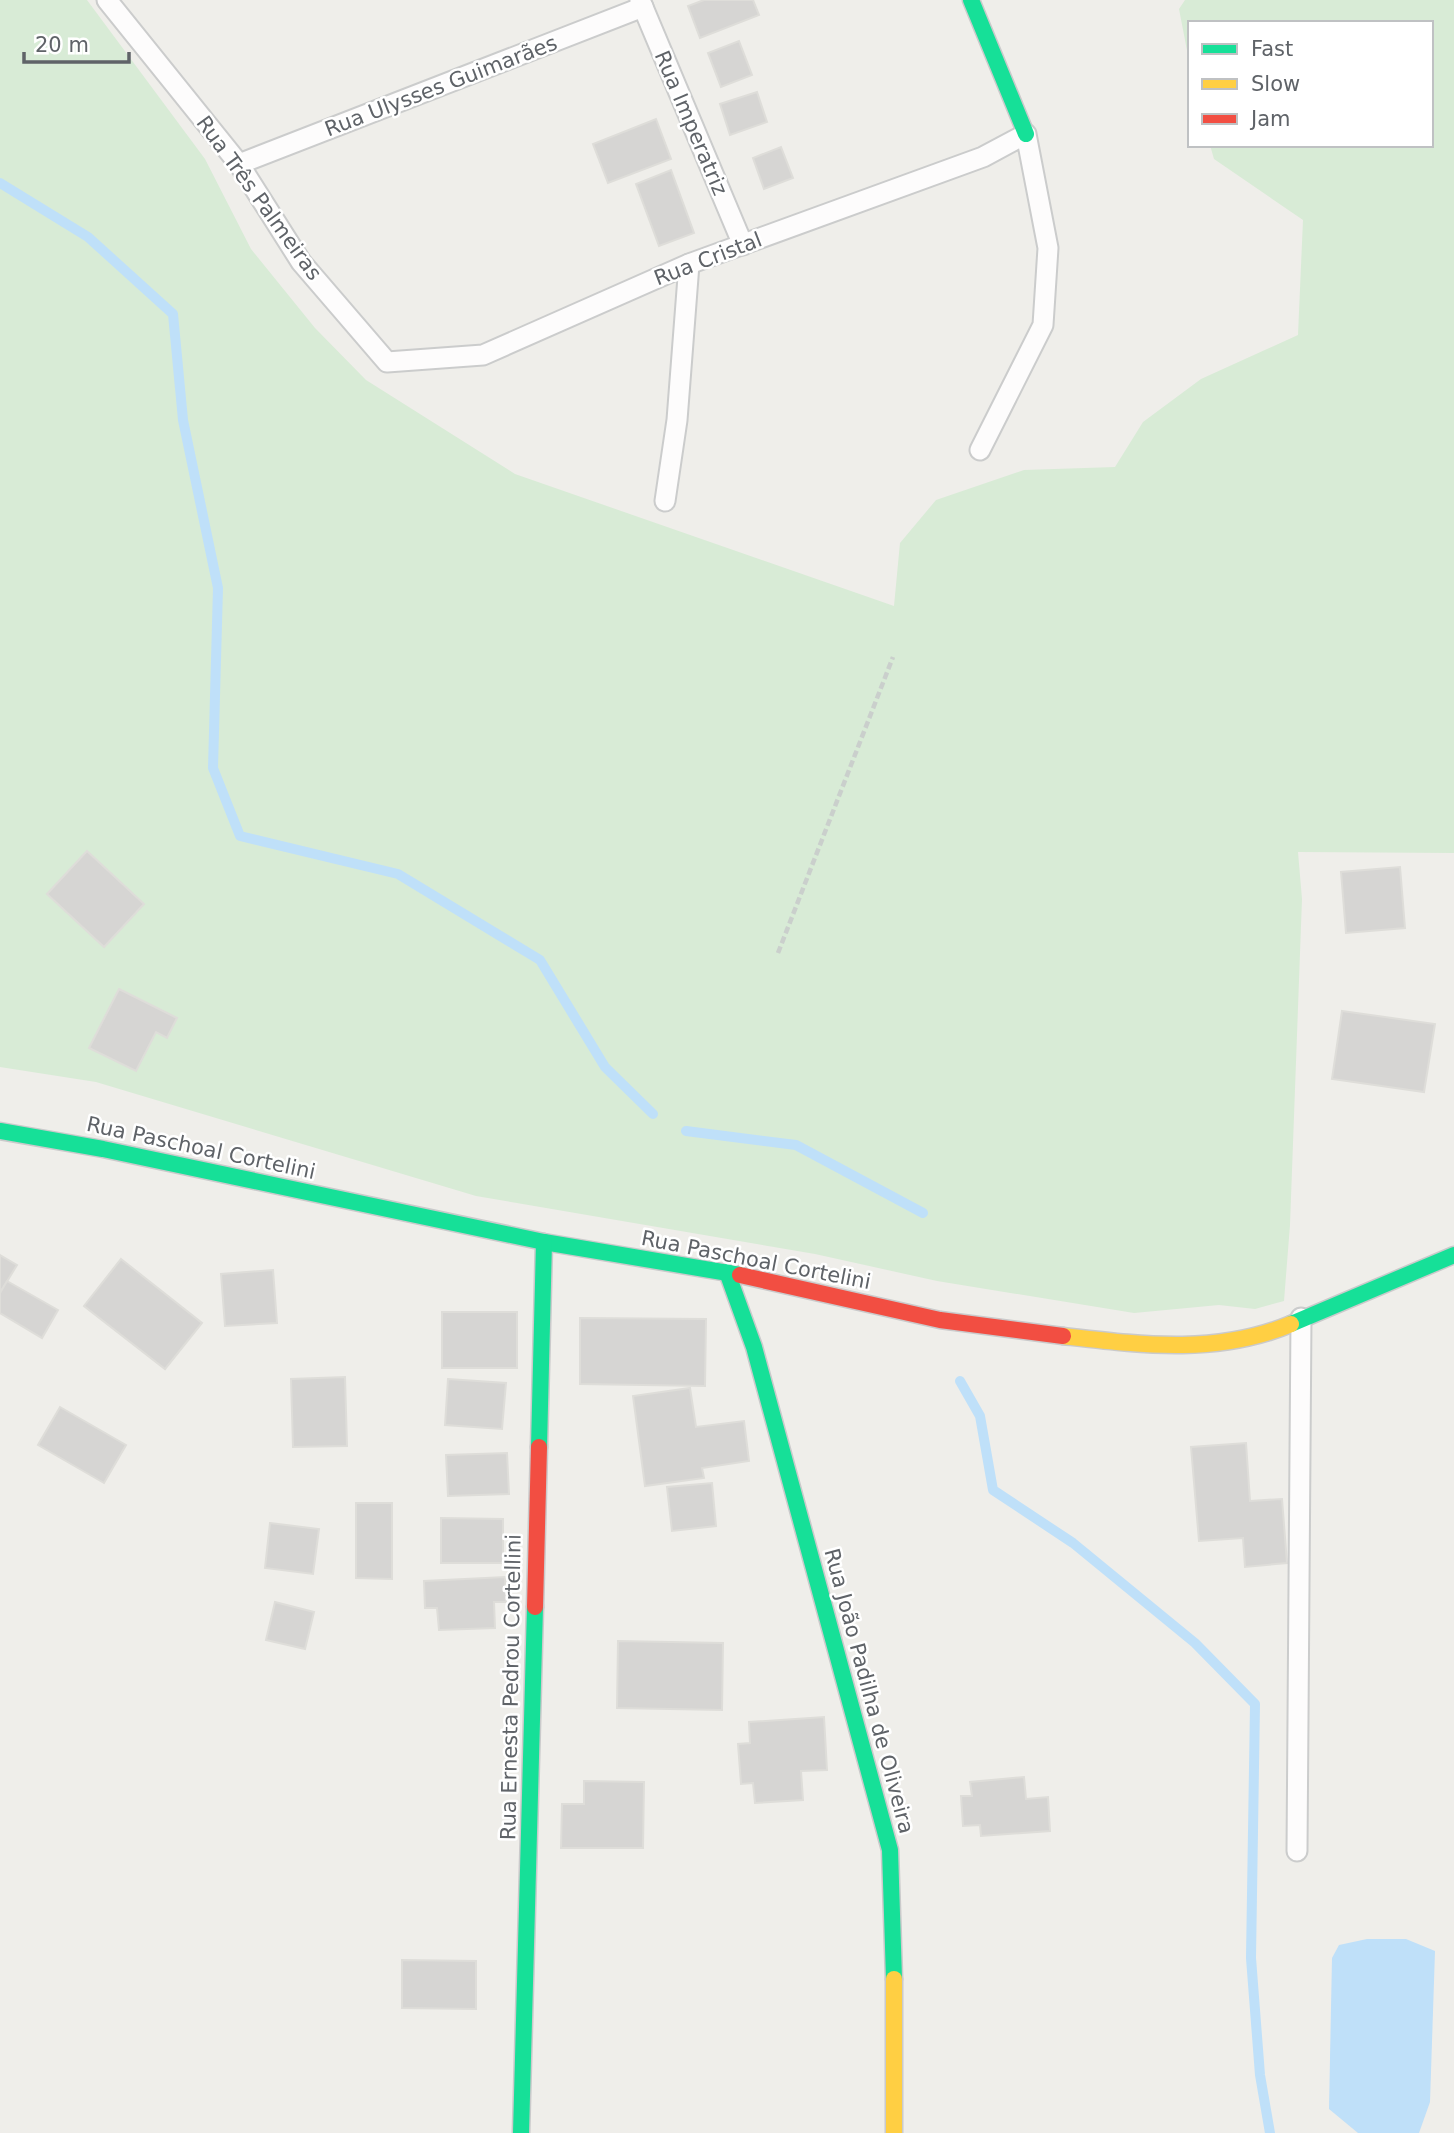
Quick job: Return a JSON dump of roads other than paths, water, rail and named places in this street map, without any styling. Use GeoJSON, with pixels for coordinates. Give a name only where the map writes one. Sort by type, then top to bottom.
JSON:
{"type":"FeatureCollection","features":[{"type":"Feature","properties":{"kind":"street"},"geometry":{"type":"LineString","coordinates":[[971,0],[1026,134]]}},
{"type":"Feature","properties":{"kind":"street","name":"Rua Paschoal Cortelini"},"geometry":{"type":"LineString","coordinates":[[0,1131],[103,1149],[544,1242],[727,1272],[940,1320],[1146,1346],[1218,1345],[1262,1336],[1454,1255]]}},
{"type":"Feature","properties":{"kind":"street","name":"Rua Ernesta Pedrou Cortellini"},"geometry":{"type":"LineString","coordinates":[[521,2133],[544,1242]]}},
{"type":"Feature","properties":{"kind":"street","name":"Rua João Padilha de Oliveira"},"geometry":{"type":"LineString","coordinates":[[727,1272],[754,1347],[890,1850],[894,1900],[894,2133]]}},
{"type":"Feature","properties":{"kind":"lane","name":"Rua Três Palmeiras"},"geometry":{"type":"LineString","coordinates":[[107,0],[239,164],[301,262],[387,362]]}},
{"type":"Feature","properties":{"kind":"lane","name":"Rua Ulysses Guimarães"},"geometry":{"type":"LineString","coordinates":[[239,164],[641,4]]}},
{"type":"Feature","properties":{"kind":"lane","name":"Rua Imperatriz"},"geometry":{"type":"LineString","coordinates":[[641,4],[743,245]]}},
{"type":"Feature","properties":{"kind":"lane","name":"Rua Cristal"},"geometry":{"type":"LineString","coordinates":[[387,362],[483,355],[689,264],[983,157],[1026,134]]}},
{"type":"Feature","properties":{"kind":"lane"},"geometry":{"type":"LineString","coordinates":[[980,450],[1044,325],[1048,248],[1026,134]]}},
{"type":"Feature","properties":{"kind":"lane"},"geometry":{"type":"LineString","coordinates":[[665,500],[677,420],[689,264]]}},
{"type":"Feature","properties":{"kind":"lane"},"geometry":{"type":"LineString","coordinates":[[1297,1851],[1301,1318]]}},
{"type":"Feature","properties":{"kind":"water"},"geometry":{"type":"Polygon","coordinates":[[[1367,1939],[1406,1939],[1435,1951],[1430,2102],[1419,2133],[1358,2133],[1329,2109],[1332,1958],[1339,1945],[1367,1939]]]}},
{"type":"Feature","properties":{"kind":"waterway"},"geometry":{"type":"LineString","coordinates":[[0,183],[88,237],[173,314],[183,420],[218,588],[213,768],[240,836],[398,874],[540,960],[605,1067],[653,1114]]}},
{"type":"Feature","properties":{"kind":"waterway"},"geometry":{"type":"LineString","coordinates":[[686,1131],[796,1145],[923,1213]]}},
{"type":"Feature","properties":{"kind":"waterway"},"geometry":{"type":"LineString","coordinates":[[960,1381],[980,1416],[993,1490],[1073,1543],[1195,1643],[1255,1704],[1251,1958],[1260,2075],[1270,2133]]}}]}
